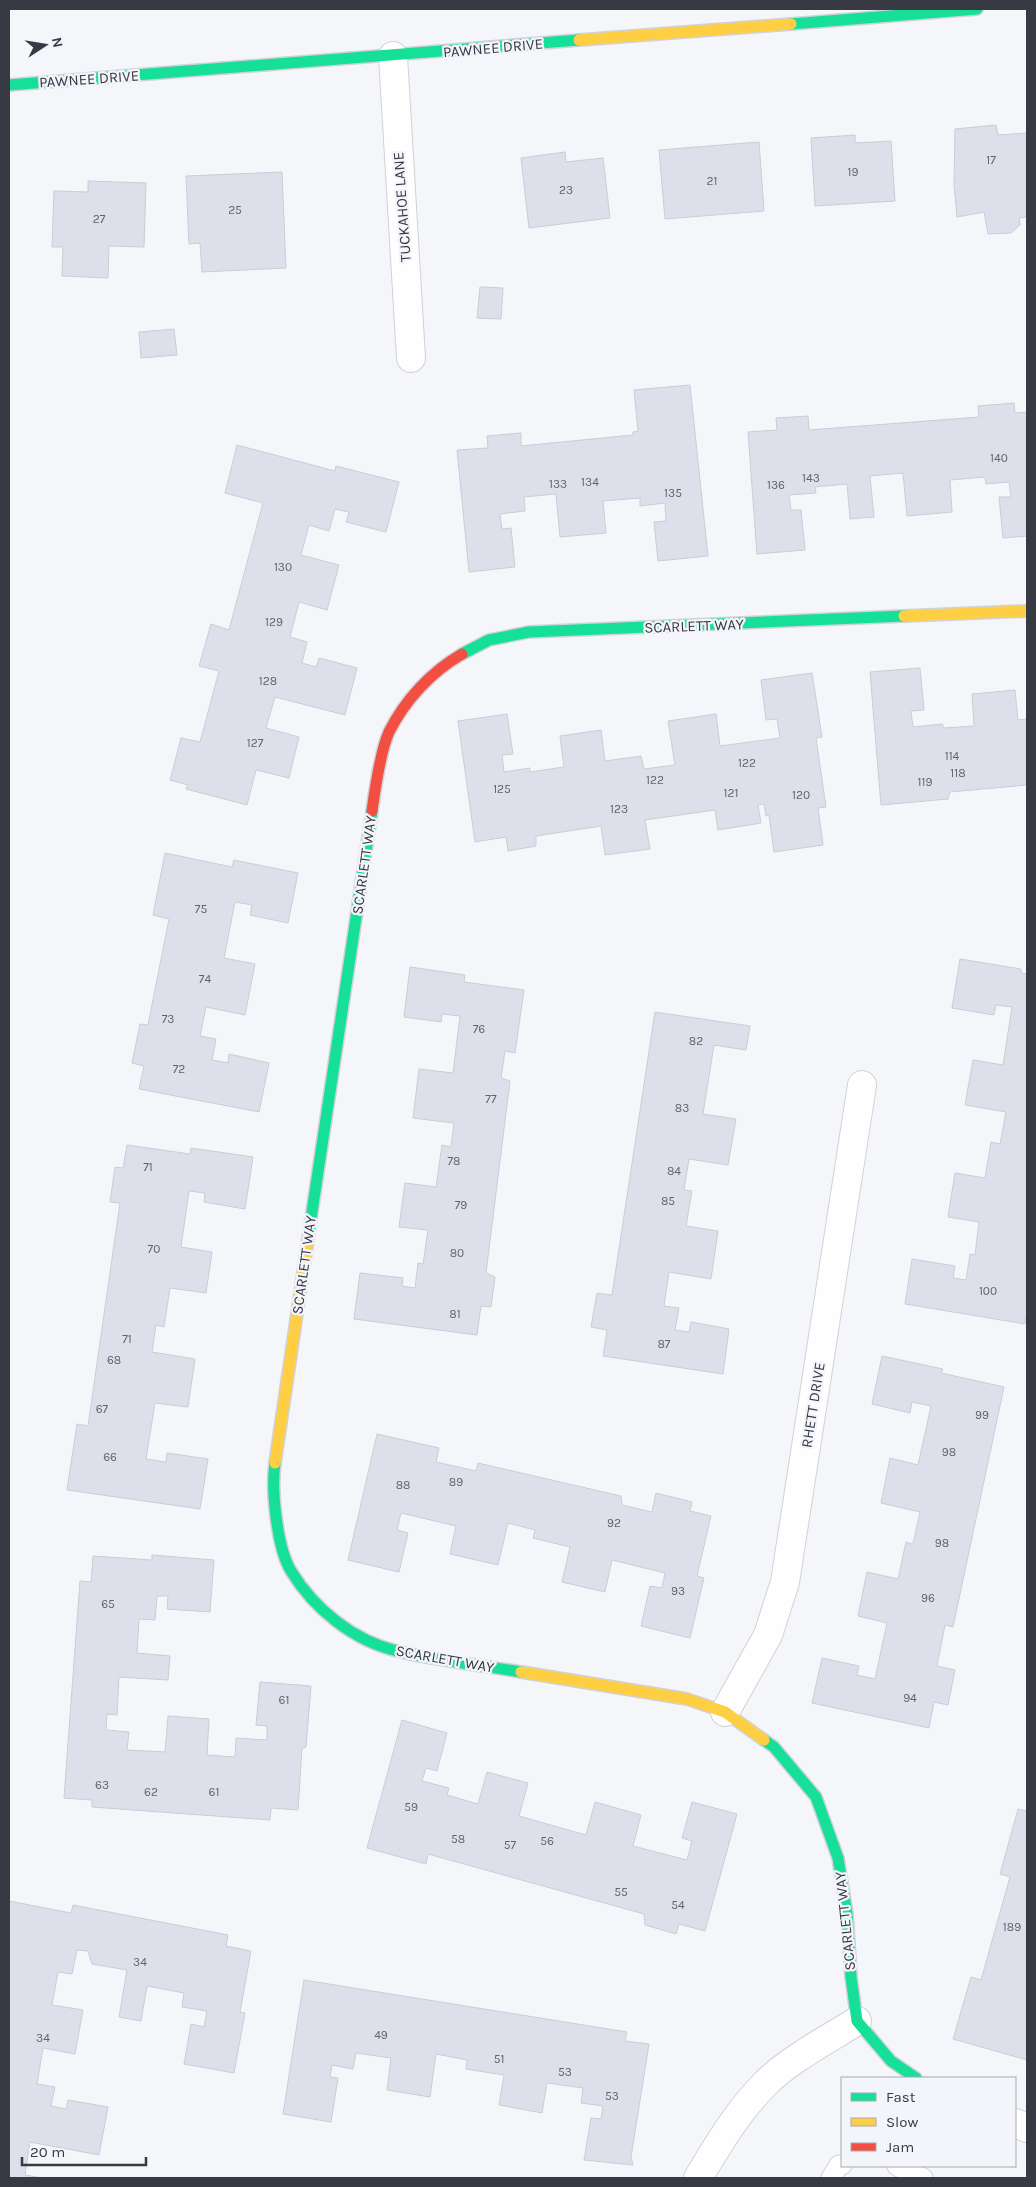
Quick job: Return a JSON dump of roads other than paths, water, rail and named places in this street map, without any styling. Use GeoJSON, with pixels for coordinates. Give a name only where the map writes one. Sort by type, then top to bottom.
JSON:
{"type":"FeatureCollection","features":[{"type":"Feature","properties":{"kind":"street","name":"PAWNEE DRIVE"},"geometry":{"type":"LineString","coordinates":[[9,85],[978,9]]}},
{"type":"Feature","properties":{"kind":"street","name":"TUCKAHOE LANE"},"geometry":{"type":"LineString","coordinates":[[392,56],[411,358]]}},
{"type":"Feature","properties":{"kind":"street","name":"SCARLETT WAY"},"geometry":{"type":"LineString","coordinates":[[857,2020],[851,1977],[847,1914],[838,1858],[816,1797],[774,1747],[725,1712],[687,1699],[396,1651],[353,1634],[318,1606],[290,1570],[277,1529],[274,1470],[376,783],[389,733],[422,683],[459,656],[489,640],[529,632],[1027,611]]}},
{"type":"Feature","properties":{"kind":"street","name":"RHETT DRIVE"},"geometry":{"type":"LineString","coordinates":[[725,1712],[768,1635],[785,1582],[862,1086]]}},
{"type":"Feature","properties":{"kind":"street"},"geometry":{"type":"LineString","coordinates":[[698,2178],[734,2119],[766,2082],[813,2048],[857,2020],[891,2061],[915,2077]]}},
{"type":"Feature","properties":{"kind":"lane"},"geometry":{"type":"LineString","coordinates":[[831,2178],[839,2165],[841,2165]]}},
{"type":"Feature","properties":{"kind":"lane"},"geometry":{"type":"LineString","coordinates":[[899,2167],[922,2178]]}}]}
